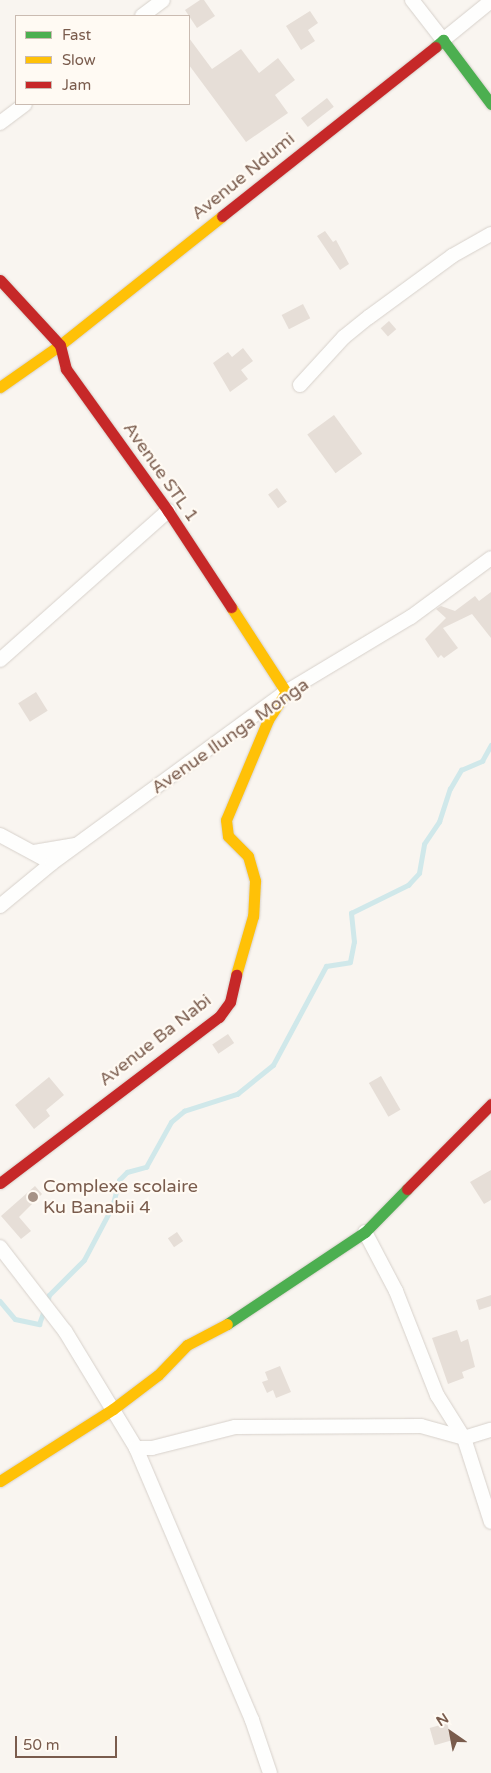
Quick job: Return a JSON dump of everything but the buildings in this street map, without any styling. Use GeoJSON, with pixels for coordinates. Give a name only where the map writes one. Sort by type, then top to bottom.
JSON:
{"type":"FeatureCollection","features":[{"type":"Feature","properties":{"kind":"street"},"geometry":{"type":"LineString","coordinates":[[143,15],[163,0]]}},
{"type":"Feature","properties":{"kind":"street"},"geometry":{"type":"LineString","coordinates":[[412,0],[491,104]]}},
{"type":"Feature","properties":{"kind":"street"},"geometry":{"type":"LineString","coordinates":[[443,40],[491,1]]}},
{"type":"Feature","properties":{"kind":"street","name":"Avenue Ndumi"},"geometry":{"type":"LineString","coordinates":[[0,387],[60,345],[443,40]]}},
{"type":"Feature","properties":{"kind":"street"},"geometry":{"type":"LineString","coordinates":[[0,122],[24,105]]}},
{"type":"Feature","properties":{"kind":"street"},"geometry":{"type":"LineString","coordinates":[[300,385],[344,337],[369,317],[452,256],[491,234]]}},
{"type":"Feature","properties":{"kind":"street","name":"Avenue STL 1"},"geometry":{"type":"LineString","coordinates":[[0,280],[60,345],[66,370],[168,511],[286,692]]}},
{"type":"Feature","properties":{"kind":"street"},"geometry":{"type":"LineString","coordinates":[[0,660],[168,511]]}},
{"type":"Feature","properties":{"kind":"street","name":"Avenue Ilunga Monga"},"geometry":{"type":"LineString","coordinates":[[0,906],[52,863],[286,692],[411,617],[491,558]]}},
{"type":"Feature","properties":{"kind":"street","name":"Avenue Ba Nabi"},"geometry":{"type":"LineString","coordinates":[[0,1183],[219,1017],[230,1002],[246,934],[253,916],[255,881],[248,856],[228,836],[226,820],[268,720],[286,692]]}},
{"type":"Feature","properties":{"kind":"street"},"geometry":{"type":"LineString","coordinates":[[0,835],[52,863]]}},
{"type":"Feature","properties":{"kind":"street"},"geometry":{"type":"LineString","coordinates":[[34,852],[78,844]]}},
{"type":"Feature","properties":{"kind":"street"},"geometry":{"type":"LineString","coordinates":[[0,1481],[114,1409],[158,1375],[187,1344],[230,1322],[365,1232],[491,1104]]}},
{"type":"Feature","properties":{"kind":"street"},"geometry":{"type":"LineString","coordinates":[[365,1232],[396,1291],[437,1395],[464,1438],[491,1522]]}},
{"type":"Feature","properties":{"kind":"street"},"geometry":{"type":"LineString","coordinates":[[0,1247],[65,1331],[136,1448],[252,1720],[270,1773]]}},
{"type":"Feature","properties":{"kind":"street"},"geometry":{"type":"LineString","coordinates":[[136,1448],[152,1448],[235,1427],[421,1426],[464,1438],[491,1430]]}},
{"type":"Feature","properties":{"kind":"waterway"},"geometry":{"type":"LineString","coordinates":[[47,1302],[49,1295],[84,1260],[112,1207],[119,1180],[127,1172],[146,1167],[171,1122],[184,1111],[237,1094],[273,1065],[326,966],[350,962],[354,942],[351,913],[408,885],[419,873],[424,844],[439,822],[450,789],[461,770],[482,761],[491,745]]}},
{"type":"Feature","properties":{"kind":"waterway"},"geometry":{"type":"LineString","coordinates":[[0,1301],[15,1319],[39,1324],[44,1310]]}},
{"type":"Feature","properties":{"kind":"traffic: fast"},"geometry":{"type":"LineString","coordinates":[[435,47],[443,40],[491,104]]}},
{"type":"Feature","properties":{"kind":"traffic: fast"},"geometry":{"type":"LineString","coordinates":[[227,1324],[365,1232],[407,1189]]}},
{"type":"Feature","properties":{"kind":"traffic: slow"},"geometry":{"type":"LineString","coordinates":[[0,387],[60,345],[222,216]]}},
{"type":"Feature","properties":{"kind":"traffic: slow"},"geometry":{"type":"LineString","coordinates":[[231,607],[286,692],[268,720],[226,820],[228,836],[248,856],[255,881],[253,916],[236,975]]}},
{"type":"Feature","properties":{"kind":"traffic: slow"},"geometry":{"type":"LineString","coordinates":[[0,1481],[113,1409],[158,1375],[187,1345],[227,1324]]}},
{"type":"Feature","properties":{"kind":"traffic: jam"},"geometry":{"type":"LineString","coordinates":[[222,216],[435,47]]}},
{"type":"Feature","properties":{"kind":"traffic: jam"},"geometry":{"type":"LineString","coordinates":[[0,280],[60,345],[66,369],[168,511],[231,607]]}},
{"type":"Feature","properties":{"kind":"traffic: jam"},"geometry":{"type":"LineString","coordinates":[[0,1183],[219,1017],[230,1002],[236,975]]}},
{"type":"Feature","properties":{"kind":"traffic: jam"},"geometry":{"type":"LineString","coordinates":[[407,1189],[491,1104]]}},
{"type":"Feature","properties":{"kind":"place","name":"Complexe scolaire Ku Banabii 4"},"geometry":{"type":"Point","coordinates":[33,1197]}}]}
